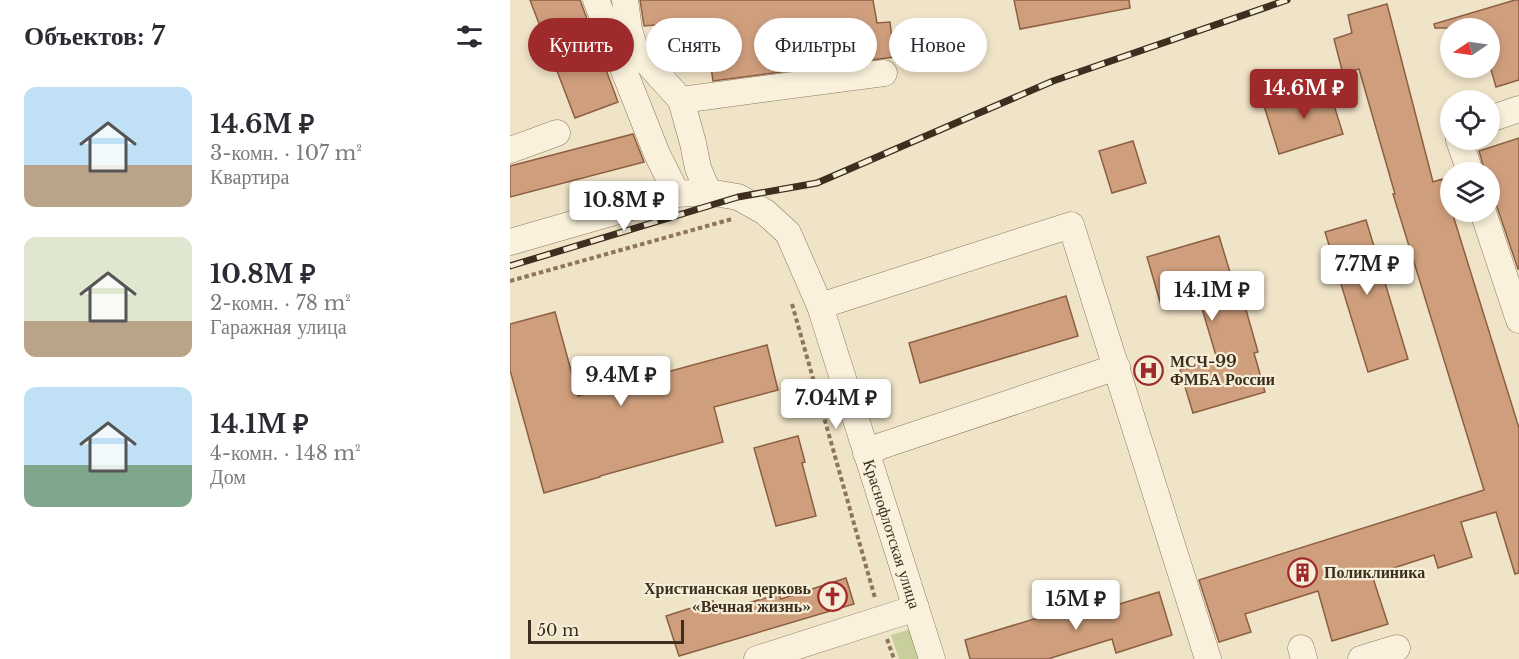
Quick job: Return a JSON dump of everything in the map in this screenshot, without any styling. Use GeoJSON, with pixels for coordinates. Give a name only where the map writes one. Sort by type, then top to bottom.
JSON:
{"type":"FeatureCollection","features":[{"type":"Feature","properties":{"kind":"street"},"geometry":{"type":"LineString","coordinates":[[596,0],[657,154],[677,194]]}},
{"type":"Feature","properties":{"kind":"street"},"geometry":{"type":"LineString","coordinates":[[625,0],[629,30],[635,49],[681,100],[698,168],[708,192]]}},
{"type":"Feature","properties":{"kind":"street"},"geometry":{"type":"LineString","coordinates":[[681,100],[884,73]]}},
{"type":"Feature","properties":{"kind":"street"},"geometry":{"type":"LineString","coordinates":[[1500,116],[1519,109]]}},
{"type":"Feature","properties":{"kind":"street"},"geometry":{"type":"LineString","coordinates":[[510,150],[557,133]]}},
{"type":"Feature","properties":{"kind":"street","name":"Краснофлотская улица"},"geometry":{"type":"LineString","coordinates":[[510,242],[677,194],[708,192],[736,208],[765,212],[788,233],[820,306],[932,659]]}},
{"type":"Feature","properties":{"kind":"street"},"geometry":{"type":"LineString","coordinates":[[1486,222],[1519,320]]}},
{"type":"Feature","properties":{"kind":"street"},"geometry":{"type":"LineString","coordinates":[[820,306],[1071,225],[1208,659]]}},
{"type":"Feature","properties":{"kind":"street"},"geometry":{"type":"LineString","coordinates":[[866,453],[1116,367]]}},
{"type":"Feature","properties":{"kind":"street"},"geometry":{"type":"LineString","coordinates":[[757,659],[916,608]]}},
{"type":"Feature","properties":{"kind":"street"},"geometry":{"type":"LineString","coordinates":[[1361,659],[1397,648]]}},
{"type":"Feature","properties":{"kind":"path"},"geometry":{"type":"LineString","coordinates":[[510,280],[736,208]]}},
{"type":"Feature","properties":{"kind":"path"},"geometry":{"type":"LineString","coordinates":[[792,304],[894,659]]}},
{"type":"Feature","properties":{"kind":"green space"},"geometry":{"type":"Polygon","coordinates":[[[911,629],[919,659],[899,659],[891,635],[911,629]]]}},
{"type":"Feature","properties":{"kind":"building"},"geometry":{"type":"Polygon","coordinates":[[[530,0],[580,0],[587,18],[537,18],[530,0]]]}},
{"type":"Feature","properties":{"kind":"building"},"geometry":{"type":"Polygon","coordinates":[[[640,0],[873,0],[876,18],[754,18],[754,72],[781,72],[713,81],[712,72],[742,72],[742,18],[646,18],[646,26],[644,26],[640,0]]]}},
{"type":"Feature","properties":{"kind":"building"},"geometry":{"type":"Polygon","coordinates":[[[1014,0],[1129,0],[1130,8],[1020,29],[1014,0]]]}},
{"type":"Feature","properties":{"kind":"building"},"geometry":{"type":"Polygon","coordinates":[[[1519,0],[1519,80],[1496,87],[1493,78],[1500,78],[1500,18],[1454,18],[1519,0]]]}},
{"type":"Feature","properties":{"kind":"building"},"geometry":{"type":"Polygon","coordinates":[[[1387,4],[1433,182],[1440,180],[1440,222],[1455,222],[1519,428],[1519,573],[1515,574],[1496,512],[1461,522],[1472,557],[1438,568],[1434,555],[1372,575],[1388,624],[1332,641],[1318,591],[1245,614],[1251,632],[1219,642],[1199,580],[1484,490],[1393,194],[1395,194],[1359,69],[1343,74],[1334,39],[1352,33],[1348,15],[1387,4]]]}},
{"type":"Feature","properties":{"kind":"building"},"geometry":{"type":"Polygon","coordinates":[[[889,22],[889,58],[877,59],[877,23],[889,22]]]}},
{"type":"Feature","properties":{"kind":"building"},"geometry":{"type":"Polygon","coordinates":[[[1440,22],[1440,28],[1435,28],[1434,24],[1440,22]]]}},
{"type":"Feature","properties":{"kind":"building"},"geometry":{"type":"Polygon","coordinates":[[[557,72],[607,72],[618,102],[575,118],[557,72]]]}},
{"type":"Feature","properties":{"kind":"building"},"geometry":{"type":"Polygon","coordinates":[[[1328,86],[1343,134],[1279,154],[1264,106],[1328,86]]]}},
{"type":"Feature","properties":{"kind":"building"},"geometry":{"type":"Polygon","coordinates":[[[633,134],[644,162],[510,197],[510,166],[633,134]]]}},
{"type":"Feature","properties":{"kind":"building"},"geometry":{"type":"Polygon","coordinates":[[[1519,138],[1519,269],[1500,216],[1500,162],[1482,162],[1479,151],[1500,150],[1500,144],[1519,138]]]}},
{"type":"Feature","properties":{"kind":"building"},"geometry":{"type":"Polygon","coordinates":[[[1133,141],[1146,183],[1112,193],[1099,151],[1133,141]]]}},
{"type":"Feature","properties":{"kind":"building"},"geometry":{"type":"Polygon","coordinates":[[[1366,220],[1408,359],[1368,372],[1325,232],[1366,220]]]}},
{"type":"Feature","properties":{"kind":"building"},"geometry":{"type":"Polygon","coordinates":[[[1219,236],[1232,279],[1237,278],[1258,352],[1254,353],[1265,392],[1193,413],[1180,370],[1217,359],[1198,295],[1161,305],[1147,257],[1219,236]]]}},
{"type":"Feature","properties":{"kind":"building"},"geometry":{"type":"Polygon","coordinates":[[[1066,296],[1078,336],[920,383],[909,343],[1066,296]]]}},
{"type":"Feature","properties":{"kind":"building"},"geometry":{"type":"Polygon","coordinates":[[[555,312],[578,396],[767,345],[778,390],[714,407],[723,442],[544,493],[510,370],[510,324],[555,312]]]}},
{"type":"Feature","properties":{"kind":"building"},"geometry":{"type":"Polygon","coordinates":[[[798,436],[805,462],[802,463],[816,516],[776,526],[754,448],[798,436]]]}},
{"type":"Feature","properties":{"kind":"building"},"geometry":{"type":"Polygon","coordinates":[[[846,578],[854,604],[679,656],[666,616],[713,601],[717,612],[779,594],[781,599],[846,578]]]}},
{"type":"Feature","properties":{"kind":"building"},"geometry":{"type":"Polygon","coordinates":[[[1159,592],[1172,635],[1116,653],[1112,639],[1048,659],[970,659],[965,640],[1100,599],[1103,609],[1159,592]]]}},
{"type":"Feature","properties":{"kind":"railway"},"geometry":{"type":"LineString","coordinates":[[510,266],[738,197],[817,183],[1053,81],[1287,0]]}},
{"type":"Feature","properties":{"kind":"place","name":"МСЧ-99 ФМБА России"},"geometry":{"type":"Point","coordinates":[1149,370]}},
{"type":"Feature","properties":{"kind":"place","name":"Поликлиника"},"geometry":{"type":"Point","coordinates":[1303,572]}},
{"type":"Feature","properties":{"kind":"place","name":"Христианская церковь «Вечная жизнь»"},"geometry":{"type":"Point","coordinates":[832,597]}}]}
